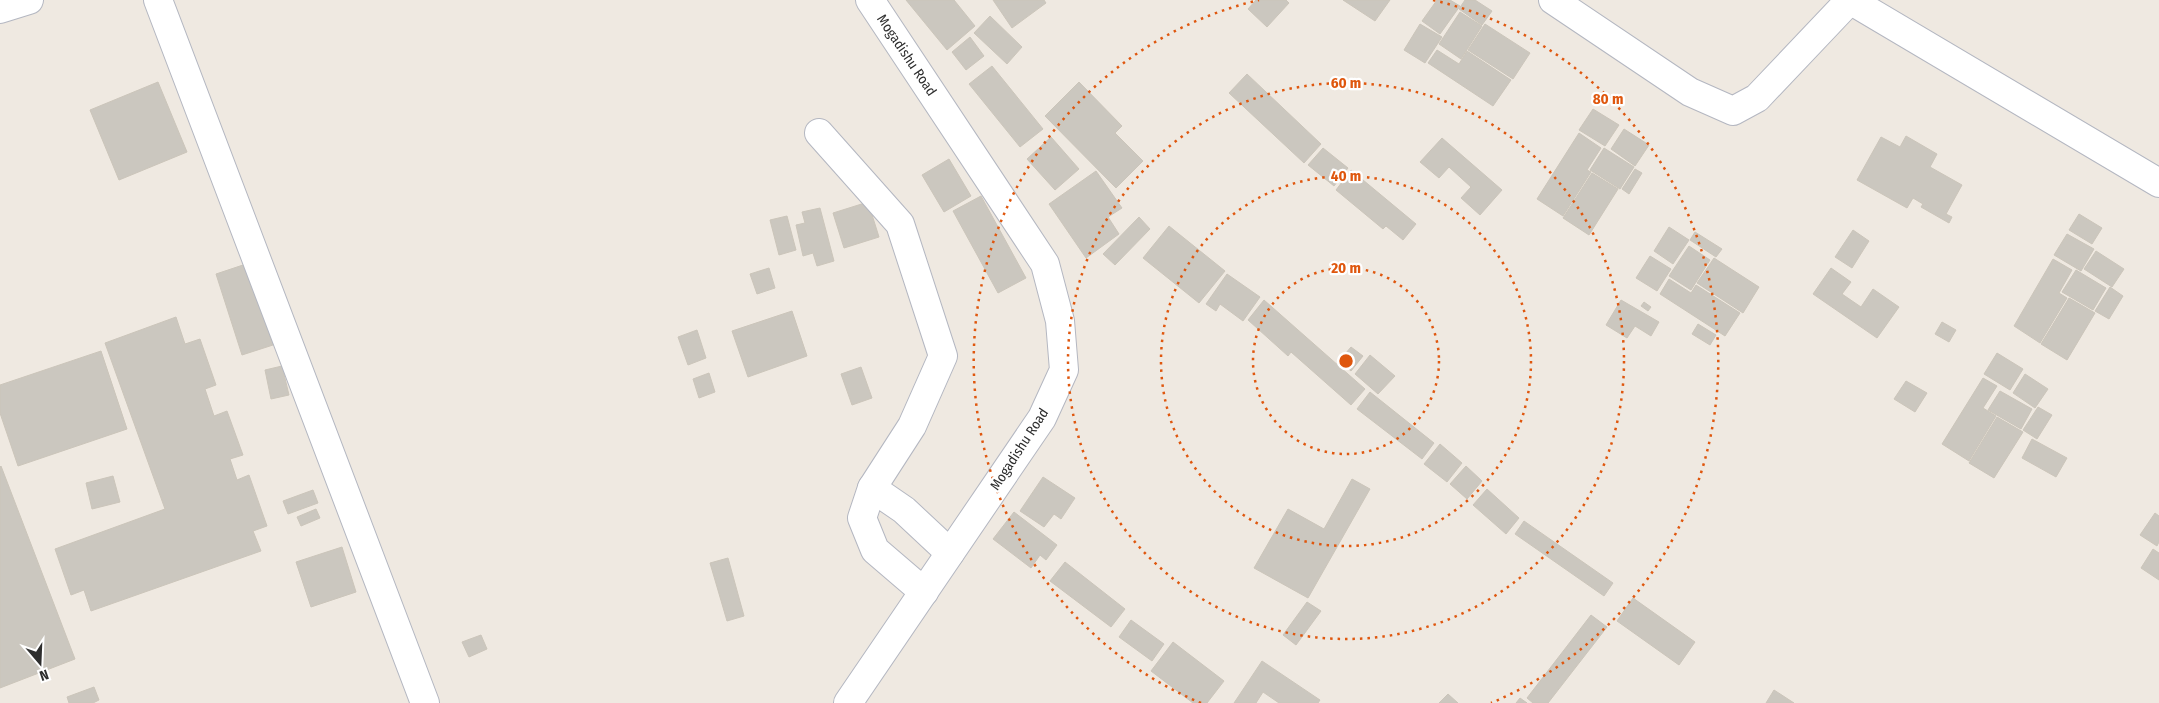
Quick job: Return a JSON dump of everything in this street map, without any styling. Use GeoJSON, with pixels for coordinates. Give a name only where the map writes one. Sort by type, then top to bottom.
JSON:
{"type":"FeatureCollection","features":[{"type":"Feature","properties":{"kind":"street"},"geometry":{"type":"LineString","coordinates":[[0,9],[29,0]]}},
{"type":"Feature","properties":{"kind":"street"},"geometry":{"type":"LineString","coordinates":[[158,0],[425,703]]}},
{"type":"Feature","properties":{"kind":"street","name":"Mogadishu Road"},"geometry":{"type":"LineString","coordinates":[[848,703],[1042,418],[1064,370],[1060,321],[1045,264],[870,0]]}},
{"type":"Feature","properties":{"kind":"street"},"geometry":{"type":"LineString","coordinates":[[1553,0],[1690,92],[1733,111],[1757,98],[1849,0],[2159,183]]}},
{"type":"Feature","properties":{"kind":"street"},"geometry":{"type":"LineString","coordinates":[[819,133],[900,224],[943,356],[912,426],[872,488],[862,518],[875,550],[924,592]]}},
{"type":"Feature","properties":{"kind":"street"},"geometry":{"type":"LineString","coordinates":[[872,488],[904,510],[950,553]]}},
{"type":"Feature","properties":{"kind":"building"},"geometry":{"type":"Polygon","coordinates":[[[906,0],[954,0],[975,26],[947,50],[906,0]]]}},
{"type":"Feature","properties":{"kind":"building"},"geometry":{"type":"Polygon","coordinates":[[[993,0],[1044,0],[1046,3],[1012,28],[993,0]]]}},
{"type":"Feature","properties":{"kind":"building"},"geometry":{"type":"Polygon","coordinates":[[[1256,0],[1286,0],[1289,3],[1267,27],[1248,9],[1256,0]]]}},
{"type":"Feature","properties":{"kind":"building"},"geometry":{"type":"Polygon","coordinates":[[[1343,0],[1390,0],[1375,21],[1343,0]]]}},
{"type":"Feature","properties":{"kind":"building"},"geometry":{"type":"Polygon","coordinates":[[[1437,0],[1450,0],[1460,6],[1440,34],[1422,21],[1437,0]]]}},
{"type":"Feature","properties":{"kind":"building"},"geometry":{"type":"Polygon","coordinates":[[[1465,0],[1475,0],[1492,11],[1482,25],[1459,9],[1465,0]]]}},
{"type":"Feature","properties":{"kind":"building"},"geometry":{"type":"Polygon","coordinates":[[[1460,12],[1482,26],[1461,59],[1439,44],[1460,12]]]}},
{"type":"Feature","properties":{"kind":"building"},"geometry":{"type":"Polygon","coordinates":[[[990,16],[1022,47],[1007,64],[974,33],[990,16]]]}},
{"type":"Feature","properties":{"kind":"building"},"geometry":{"type":"Polygon","coordinates":[[[1420,24],[1442,37],[1425,63],[1404,50],[1420,24]]]}},
{"type":"Feature","properties":{"kind":"building"},"geometry":{"type":"Polygon","coordinates":[[[1485,24],[1530,53],[1513,79],[1468,50],[1485,24]]]}},
{"type":"Feature","properties":{"kind":"building"},"geometry":{"type":"Polygon","coordinates":[[[970,37],[984,56],[966,70],[952,52],[970,37]]]}},
{"type":"Feature","properties":{"kind":"building"},"geometry":{"type":"Polygon","coordinates":[[[1437,50],[1459,64],[1467,51],[1511,80],[1493,106],[1428,63],[1437,50]]]}},
{"type":"Feature","properties":{"kind":"building"},"geometry":{"type":"Polygon","coordinates":[[[992,66],[1043,129],[1020,147],[969,84],[992,66]]]}},
{"type":"Feature","properties":{"kind":"building"},"geometry":{"type":"Polygon","coordinates":[[[1247,74],[1321,144],[1304,163],[1229,93],[1247,74]]]}},
{"type":"Feature","properties":{"kind":"building"},"geometry":{"type":"Polygon","coordinates":[[[158,82],[187,152],[119,180],[90,110],[158,82]]]}},
{"type":"Feature","properties":{"kind":"building"},"geometry":{"type":"Polygon","coordinates":[[[1079,82],[1122,126],[1115,133],[1143,161],[1116,188],[1045,116],[1079,82]]]}},
{"type":"Feature","properties":{"kind":"building"},"geometry":{"type":"Polygon","coordinates":[[[1593,109],[1619,125],[1605,146],[1579,130],[1593,109]]]}},
{"type":"Feature","properties":{"kind":"building"},"geometry":{"type":"Polygon","coordinates":[[[1624,129],[1649,145],[1635,166],[1611,149],[1624,129]]]}},
{"type":"Feature","properties":{"kind":"building"},"geometry":{"type":"Polygon","coordinates":[[[1579,133],[1601,148],[1587,170],[1591,172],[1563,216],[1537,199],[1579,133]]]}},
{"type":"Feature","properties":{"kind":"building"},"geometry":{"type":"Polygon","coordinates":[[[1906,136],[1937,154],[1930,167],[1962,185],[1946,214],[1952,217],[1949,223],[1921,207],[1923,204],[1913,198],[1907,208],[1857,180],[1881,137],[1900,147],[1906,136]]]}},
{"type":"Feature","properties":{"kind":"building"},"geometry":{"type":"Polygon","coordinates":[[[1051,137],[1079,169],[1055,190],[1027,159],[1051,137]]]}},
{"type":"Feature","properties":{"kind":"building"},"geometry":{"type":"Polygon","coordinates":[[[1442,138],[1502,190],[1480,215],[1461,198],[1471,187],[1449,167],[1439,178],[1420,162],[1442,138]]]}},
{"type":"Feature","properties":{"kind":"building"},"geometry":{"type":"Polygon","coordinates":[[[1323,148],[1348,168],[1334,186],[1308,165],[1323,148]]]}},
{"type":"Feature","properties":{"kind":"building"},"geometry":{"type":"Polygon","coordinates":[[[1604,148],[1634,167],[1620,189],[1590,170],[1604,148]]]}},
{"type":"Feature","properties":{"kind":"building"},"geometry":{"type":"Polygon","coordinates":[[[949,159],[971,196],[944,212],[922,175],[949,159]]]}},
{"type":"Feature","properties":{"kind":"building"},"geometry":{"type":"Polygon","coordinates":[[[1635,169],[1642,173],[1629,194],[1622,189],[1635,169]]]}},
{"type":"Feature","properties":{"kind":"building"},"geometry":{"type":"Polygon","coordinates":[[[1351,170],[1416,224],[1403,240],[1386,226],[1383,229],[1336,190],[1351,170]]]}},
{"type":"Feature","properties":{"kind":"building"},"geometry":{"type":"Polygon","coordinates":[[[1096,171],[1122,208],[1108,217],[1119,234],[1086,258],[1049,204],[1096,171]]]}},
{"type":"Feature","properties":{"kind":"building"},"geometry":{"type":"Polygon","coordinates":[[[1592,173],[1618,189],[1589,235],[1563,218],[1592,173]]]}},
{"type":"Feature","properties":{"kind":"building"},"geometry":{"type":"Polygon","coordinates":[[[981,196],[1026,278],[998,293],[953,211],[981,196]]]}},
{"type":"Feature","properties":{"kind":"building"},"geometry":{"type":"Polygon","coordinates":[[[868,202],[879,237],[844,248],[833,213],[868,202]]]}},
{"type":"Feature","properties":{"kind":"building"},"geometry":{"type":"Polygon","coordinates":[[[820,208],[834,261],[817,266],[813,253],[803,256],[796,225],[805,223],[802,212],[820,208]]]}},
{"type":"Feature","properties":{"kind":"building"},"geometry":{"type":"Polygon","coordinates":[[[2079,214],[2102,228],[2092,244],[2069,230],[2079,214]]]}},
{"type":"Feature","properties":{"kind":"building"},"geometry":{"type":"Polygon","coordinates":[[[787,216],[796,250],[779,255],[770,220],[787,216]]]}},
{"type":"Feature","properties":{"kind":"building"},"geometry":{"type":"Polygon","coordinates":[[[1139,217],[1150,229],[1115,265],[1103,254],[1139,217]]]}},
{"type":"Feature","properties":{"kind":"building"},"geometry":{"type":"Polygon","coordinates":[[[1169,226],[1225,271],[1199,303],[1143,258],[1169,226]]]}},
{"type":"Feature","properties":{"kind":"building"},"geometry":{"type":"Polygon","coordinates":[[[1669,227],[1689,240],[1673,264],[1654,251],[1669,227]]]}},
{"type":"Feature","properties":{"kind":"building"},"geometry":{"type":"Polygon","coordinates":[[[1853,230],[1869,241],[1852,268],[1835,257],[1853,230]]]}},
{"type":"Feature","properties":{"kind":"building"},"geometry":{"type":"Polygon","coordinates":[[[1695,232],[1722,249],[1716,257],[1690,240],[1695,232]]]}},
{"type":"Feature","properties":{"kind":"building"},"geometry":{"type":"Polygon","coordinates":[[[2067,234],[2094,249],[2081,271],[2054,255],[2067,234]]]}},
{"type":"Feature","properties":{"kind":"building"},"geometry":{"type":"Polygon","coordinates":[[[1689,246],[1710,260],[1691,290],[1669,276],[1689,246]]]}},
{"type":"Feature","properties":{"kind":"building"},"geometry":{"type":"Polygon","coordinates":[[[2096,251],[2124,269],[2112,287],[2084,269],[2096,251]]]}},
{"type":"Feature","properties":{"kind":"building"},"geometry":{"type":"Polygon","coordinates":[[[1650,256],[1671,269],[1657,291],[1636,278],[1650,256]]]}},
{"type":"Feature","properties":{"kind":"building"},"geometry":{"type":"Polygon","coordinates":[[[1714,258],[1759,287],[1743,313],[1697,283],[1714,258]]]}},
{"type":"Feature","properties":{"kind":"building"},"geometry":{"type":"Polygon","coordinates":[[[2053,259],[2072,270],[2059,293],[2067,298],[2040,343],[2014,326],[2053,259]]]}},
{"type":"Feature","properties":{"kind":"building"},"geometry":{"type":"Polygon","coordinates":[[[246,264],[273,345],[242,355],[216,274],[246,264]]]}},
{"type":"Feature","properties":{"kind":"building"},"geometry":{"type":"Polygon","coordinates":[[[769,268],[775,288],[757,294],[750,274],[769,268]]]}},
{"type":"Feature","properties":{"kind":"building"},"geometry":{"type":"Polygon","coordinates":[[[1831,268],[1851,282],[1842,294],[1861,307],[1873,289],[1899,307],[1877,338],[1813,294],[1831,268]]]}},
{"type":"Feature","properties":{"kind":"building"},"geometry":{"type":"Polygon","coordinates":[[[2076,270],[2106,288],[2093,310],[2062,292],[2076,270]]]}},
{"type":"Feature","properties":{"kind":"building"},"geometry":{"type":"Polygon","coordinates":[[[1227,274],[1260,297],[1243,321],[1220,304],[1216,311],[1206,304],[1227,274]]]}},
{"type":"Feature","properties":{"kind":"building"},"geometry":{"type":"Polygon","coordinates":[[[1669,279],[1691,293],[1696,285],[1740,313],[1725,336],[1660,294],[1669,279]]]}},
{"type":"Feature","properties":{"kind":"building"},"geometry":{"type":"Polygon","coordinates":[[[2110,287],[2123,296],[2109,319],[2095,311],[2110,287]]]}},
{"type":"Feature","properties":{"kind":"building"},"geometry":{"type":"Polygon","coordinates":[[[2069,298],[2095,313],[2067,360],[2041,344],[2069,298]]]}},
{"type":"Feature","properties":{"kind":"building"},"geometry":{"type":"Polygon","coordinates":[[[1264,300],[1365,389],[1351,405],[1291,352],[1288,356],[1248,320],[1264,300]]]}},
{"type":"Feature","properties":{"kind":"building"},"geometry":{"type":"Polygon","coordinates":[[[1621,300],[1659,322],[1651,336],[1635,326],[1627,338],[1606,325],[1621,300]]]}},
{"type":"Feature","properties":{"kind":"building"},"geometry":{"type":"Polygon","coordinates":[[[1644,302],[1651,307],[1648,311],[1641,306],[1644,302]]]}},
{"type":"Feature","properties":{"kind":"building"},"geometry":{"type":"Polygon","coordinates":[[[792,311],[807,356],[748,377],[732,331],[792,311]]]}},
{"type":"Feature","properties":{"kind":"building"},"geometry":{"type":"Polygon","coordinates":[[[176,317],[185,344],[200,339],[216,385],[205,389],[214,416],[227,411],[243,455],[230,459],[237,480],[249,475],[267,526],[253,531],[261,551],[91,611],[84,590],[71,595],[55,549],[165,509],[105,343],[176,317]]]}},
{"type":"Feature","properties":{"kind":"building"},"geometry":{"type":"Polygon","coordinates":[[[1942,322],[1956,330],[1949,342],[1935,334],[1942,322]]]}},
{"type":"Feature","properties":{"kind":"building"},"geometry":{"type":"Polygon","coordinates":[[[1698,324],[1716,335],[1710,345],[1692,334],[1698,324]]]}},
{"type":"Feature","properties":{"kind":"building"},"geometry":{"type":"Polygon","coordinates":[[[697,330],[706,358],[688,365],[678,337],[697,330]]]}},
{"type":"Feature","properties":{"kind":"building"},"geometry":{"type":"Polygon","coordinates":[[[1351,347],[1363,356],[1351,371],[1339,361],[1351,347]]]}},
{"type":"Feature","properties":{"kind":"building"},"geometry":{"type":"Polygon","coordinates":[[[101,351],[127,429],[18,466],[0,413],[0,385],[101,351]]]}},
{"type":"Feature","properties":{"kind":"building"},"geometry":{"type":"Polygon","coordinates":[[[1997,353],[2023,369],[2010,390],[1984,374],[1997,353]]]}},
{"type":"Feature","properties":{"kind":"building"},"geometry":{"type":"Polygon","coordinates":[[[1370,355],[1395,376],[1378,394],[1355,374],[1370,355]]]}},
{"type":"Feature","properties":{"kind":"building"},"geometry":{"type":"Polygon","coordinates":[[[282,366],[289,395],[271,399],[265,370],[282,366]]]}},
{"type":"Feature","properties":{"kind":"building"},"geometry":{"type":"Polygon","coordinates":[[[861,367],[872,398],[852,405],[841,374],[861,367]]]}},
{"type":"Feature","properties":{"kind":"building"},"geometry":{"type":"Polygon","coordinates":[[[709,373],[715,392],[699,398],[693,379],[709,373]]]}},
{"type":"Feature","properties":{"kind":"building"},"geometry":{"type":"Polygon","coordinates":[[[2025,374],[2048,389],[2035,408],[2013,393],[2025,374]]]}},
{"type":"Feature","properties":{"kind":"building"},"geometry":{"type":"Polygon","coordinates":[[[1983,378],[1997,386],[1983,408],[1996,416],[1969,461],[1942,444],[1983,378]]]}},
{"type":"Feature","properties":{"kind":"building"},"geometry":{"type":"Polygon","coordinates":[[[1906,381],[1927,393],[1915,412],[1894,399],[1906,381]]]}},
{"type":"Feature","properties":{"kind":"building"},"geometry":{"type":"Polygon","coordinates":[[[2000,391],[2032,409],[2021,429],[1988,410],[2000,391]]]}},
{"type":"Feature","properties":{"kind":"building"},"geometry":{"type":"Polygon","coordinates":[[[1370,392],[1434,443],[1422,459],[1357,409],[1370,392]]]}},
{"type":"Feature","properties":{"kind":"building"},"geometry":{"type":"Polygon","coordinates":[[[2038,407],[2052,415],[2037,439],[2023,430],[2038,407]]]}},
{"type":"Feature","properties":{"kind":"building"},"geometry":{"type":"Polygon","coordinates":[[[1997,417],[2023,432],[1994,478],[1969,463],[1997,417]]]}},
{"type":"Feature","properties":{"kind":"building"},"geometry":{"type":"Polygon","coordinates":[[[2032,439],[2067,458],[2056,477],[2022,458],[2032,439]]]}},
{"type":"Feature","properties":{"kind":"building"},"geometry":{"type":"Polygon","coordinates":[[[1440,444],[1462,463],[1447,482],[1424,464],[1440,444]]]}},
{"type":"Feature","properties":{"kind":"building"},"geometry":{"type":"Polygon","coordinates":[[[1466,466],[1482,481],[1467,499],[1450,484],[1466,466]]]}},
{"type":"Feature","properties":{"kind":"building"},"geometry":{"type":"Polygon","coordinates":[[[0,467],[75,659],[0,688],[0,467]]]}},
{"type":"Feature","properties":{"kind":"building"},"geometry":{"type":"Polygon","coordinates":[[[113,476],[120,502],[92,509],[86,483],[113,476]]]}},
{"type":"Feature","properties":{"kind":"building"},"geometry":{"type":"Polygon","coordinates":[[[1043,477],[1075,498],[1061,519],[1054,514],[1044,527],[1020,511],[1043,477]]]}},
{"type":"Feature","properties":{"kind":"building"},"geometry":{"type":"Polygon","coordinates":[[[1352,479],[1370,489],[1308,598],[1254,568],[1288,509],[1324,529],[1352,479]]]}},
{"type":"Feature","properties":{"kind":"building"},"geometry":{"type":"Polygon","coordinates":[[[1487,489],[1519,518],[1506,534],[1473,505],[1487,489]]]}},
{"type":"Feature","properties":{"kind":"building"},"geometry":{"type":"Polygon","coordinates":[[[313,490],[318,503],[288,514],[283,501],[313,490]]]}},
{"type":"Feature","properties":{"kind":"building"},"geometry":{"type":"Polygon","coordinates":[[[316,509],[320,518],[301,526],[297,517],[316,509]]]}},
{"type":"Feature","properties":{"kind":"building"},"geometry":{"type":"Polygon","coordinates":[[[1014,512],[1057,545],[1046,560],[1040,555],[1031,568],[993,539],[1014,512]]]}},
{"type":"Feature","properties":{"kind":"building"},"geometry":{"type":"Polygon","coordinates":[[[2155,513],[2159,516],[2159,542],[2157,546],[2140,535],[2155,513]]]}},
{"type":"Feature","properties":{"kind":"building"},"geometry":{"type":"Polygon","coordinates":[[[1524,521],[1613,583],[1604,596],[1515,534],[1524,521]]]}},
{"type":"Feature","properties":{"kind":"building"},"geometry":{"type":"Polygon","coordinates":[[[342,547],[356,592],[311,607],[296,562],[342,547]]]}},
{"type":"Feature","properties":{"kind":"building"},"geometry":{"type":"Polygon","coordinates":[[[2153,549],[2159,553],[2159,580],[2141,568],[2153,549]]]}},
{"type":"Feature","properties":{"kind":"building"},"geometry":{"type":"Polygon","coordinates":[[[728,558],[744,616],[727,621],[710,563],[728,558]]]}},
{"type":"Feature","properties":{"kind":"building"},"geometry":{"type":"Polygon","coordinates":[[[1065,562],[1125,609],[1111,627],[1050,581],[1065,562]]]}},
{"type":"Feature","properties":{"kind":"building"},"geometry":{"type":"Polygon","coordinates":[[[1633,598],[1695,642],[1679,665],[1617,621],[1633,598]]]}},
{"type":"Feature","properties":{"kind":"building"},"geometry":{"type":"Polygon","coordinates":[[[1307,602],[1321,611],[1296,645],[1283,635],[1307,602]]]}},
{"type":"Feature","properties":{"kind":"building"},"geometry":{"type":"Polygon","coordinates":[[[1591,615],[1607,627],[1548,703],[1533,703],[1527,698],[1591,615]]]}},
{"type":"Feature","properties":{"kind":"building"},"geometry":{"type":"Polygon","coordinates":[[[1131,620],[1164,644],[1152,661],[1119,637],[1131,620]]]}},
{"type":"Feature","properties":{"kind":"building"},"geometry":{"type":"Polygon","coordinates":[[[481,635],[487,649],[469,657],[462,642],[481,635]]]}},
{"type":"Feature","properties":{"kind":"building"},"geometry":{"type":"Polygon","coordinates":[[[1173,642],[1224,681],[1207,703],[1193,703],[1151,671],[1173,642]]]}},
{"type":"Feature","properties":{"kind":"building"},"geometry":{"type":"Polygon","coordinates":[[[1262,661],[1320,700],[1318,703],[1279,703],[1263,692],[1256,703],[1234,703],[1262,661]]]}},
{"type":"Feature","properties":{"kind":"building"},"geometry":{"type":"Polygon","coordinates":[[[94,687],[99,700],[93,703],[69,703],[67,697],[94,687]]]}},
{"type":"Feature","properties":{"kind":"building"},"geometry":{"type":"Polygon","coordinates":[[[1774,690],[1794,703],[1766,703],[1774,690]]]}},
{"type":"Feature","properties":{"kind":"building"},"geometry":{"type":"Polygon","coordinates":[[[1448,694],[1458,703],[1439,703],[1448,694]]]}},
{"type":"Feature","properties":{"kind":"building"},"geometry":{"type":"Polygon","coordinates":[[[1520,698],[1527,703],[1516,703],[1520,698]]]}}]}
